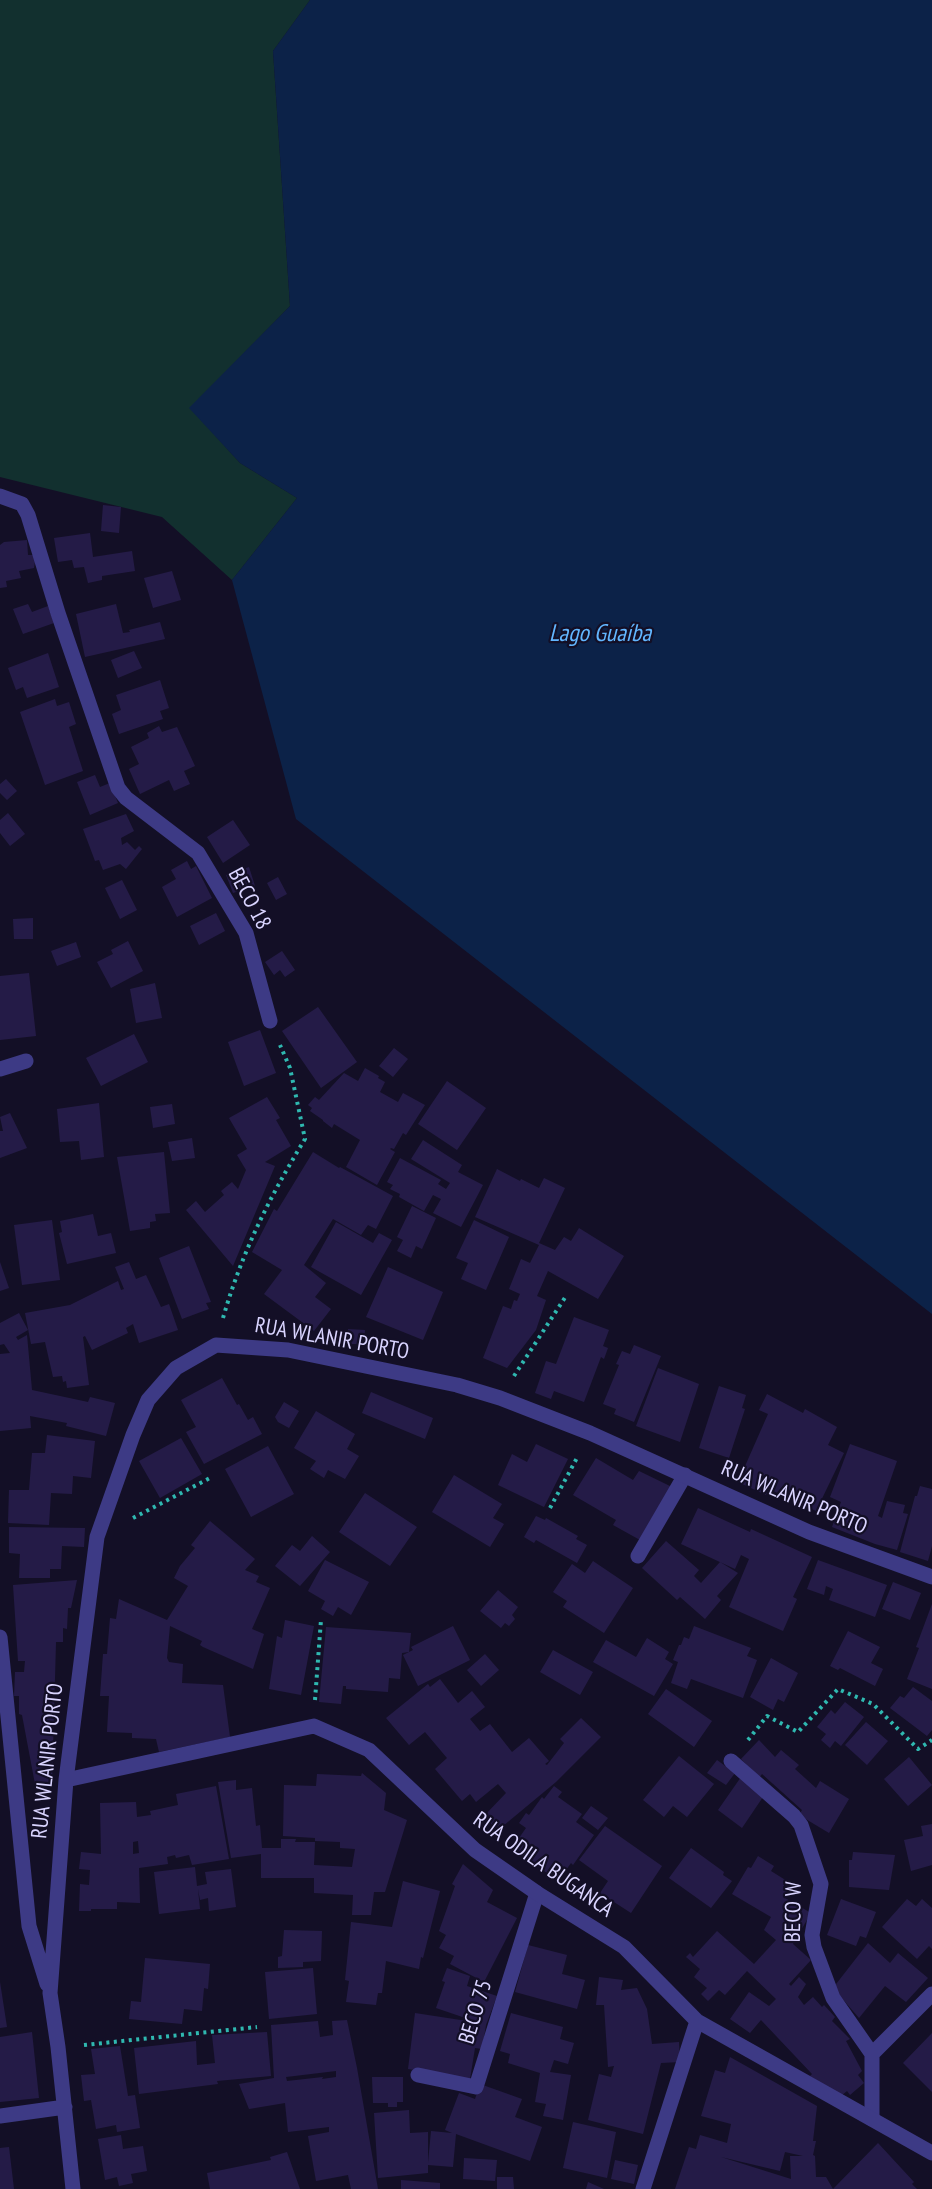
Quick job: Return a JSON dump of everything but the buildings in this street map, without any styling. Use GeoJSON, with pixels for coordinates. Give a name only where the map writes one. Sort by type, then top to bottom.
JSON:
{"type":"FeatureCollection","features":[{"type":"Feature","properties":{"kind":"street","name":"BECO 18"},"geometry":{"type":"LineString","coordinates":[[0,496],[22,504],[28,515],[58,612],[118,788],[126,798],[198,853],[246,933],[270,1021]]}},
{"type":"Feature","properties":{"kind":"street"},"geometry":{"type":"LineString","coordinates":[[0,1069],[26,1061]]}},
{"type":"Feature","properties":{"kind":"street","name":"RUA WLANIR PORTO"},"geometry":{"type":"LineString","coordinates":[[73,2189],[50,1993],[66,1780],[97,1537],[133,1435],[148,1400],[176,1368],[216,1345],[288,1350],[457,1385],[500,1398],[590,1433],[809,1532],[932,1577]]}},
{"type":"Feature","properties":{"kind":"street"},"geometry":{"type":"LineString","coordinates":[[638,1556],[685,1475]]}},
{"type":"Feature","properties":{"kind":"street"},"geometry":{"type":"LineString","coordinates":[[0,1638],[29,1926],[50,1993]]}},
{"type":"Feature","properties":{"kind":"street"},"geometry":{"type":"LineString","coordinates":[[66,1780],[314,1726]]}},
{"type":"Feature","properties":{"kind":"street","name":"RUA ODILA BUGANCA"},"geometry":{"type":"LineString","coordinates":[[314,1726],[369,1750],[476,1850],[537,1893],[624,1947],[697,2021],[932,2153]]}},
{"type":"Feature","properties":{"kind":"street","name":"BECO W"},"geometry":{"type":"LineString","coordinates":[[730,1761],[794,1816],[801,1825],[821,1884],[812,1941],[833,1998],[872,2054]]}},
{"type":"Feature","properties":{"kind":"street","name":"BECO 75"},"geometry":{"type":"LineString","coordinates":[[418,2075],[476,2087],[537,1893]]}},
{"type":"Feature","properties":{"kind":"street"},"geometry":{"type":"LineString","coordinates":[[872,2119],[872,2054],[932,1994]]}},
{"type":"Feature","properties":{"kind":"street"},"geometry":{"type":"LineString","coordinates":[[643,2189],[697,2021]]}},
{"type":"Feature","properties":{"kind":"street"},"geometry":{"type":"LineString","coordinates":[[0,2116],[65,2107]]}},
{"type":"Feature","properties":{"kind":"path"},"geometry":{"type":"LineString","coordinates":[[216,1345],[235,1276],[273,1192],[305,1139],[290,1068],[270,1021]]}},
{"type":"Feature","properties":{"kind":"path"},"geometry":{"type":"LineString","coordinates":[[500,1398],[566,1296]]}},
{"type":"Feature","properties":{"kind":"path"},"geometry":{"type":"LineString","coordinates":[[550,1508],[590,1433]]}},
{"type":"Feature","properties":{"kind":"path"},"geometry":{"type":"LineString","coordinates":[[97,1537],[210,1478]]}},
{"type":"Feature","properties":{"kind":"path"},"geometry":{"type":"LineString","coordinates":[[314,1726],[321,1620]]}},
{"type":"Feature","properties":{"kind":"path"},"geometry":{"type":"LineString","coordinates":[[730,1761],[767,1716],[798,1732],[838,1689],[873,1704],[918,1749],[932,1740]]}},
{"type":"Feature","properties":{"kind":"path"},"geometry":{"type":"LineString","coordinates":[[58,2047],[257,2027]]}},
{"type":"Feature","properties":{"kind":"green space"},"geometry":{"type":"Polygon","coordinates":[[[0,0],[310,0],[273,51],[290,306],[190,408],[240,463],[297,498],[232,580],[162,517],[0,477],[0,0]]]}},
{"type":"Feature","properties":{"kind":"water","name":"Lago Guaíba"},"geometry":{"type":"Polygon","coordinates":[[[310,0],[932,0],[932,1314],[296,819],[232,580],[297,498],[240,463],[189,408],[290,306],[273,51],[310,0]]]}}]}
